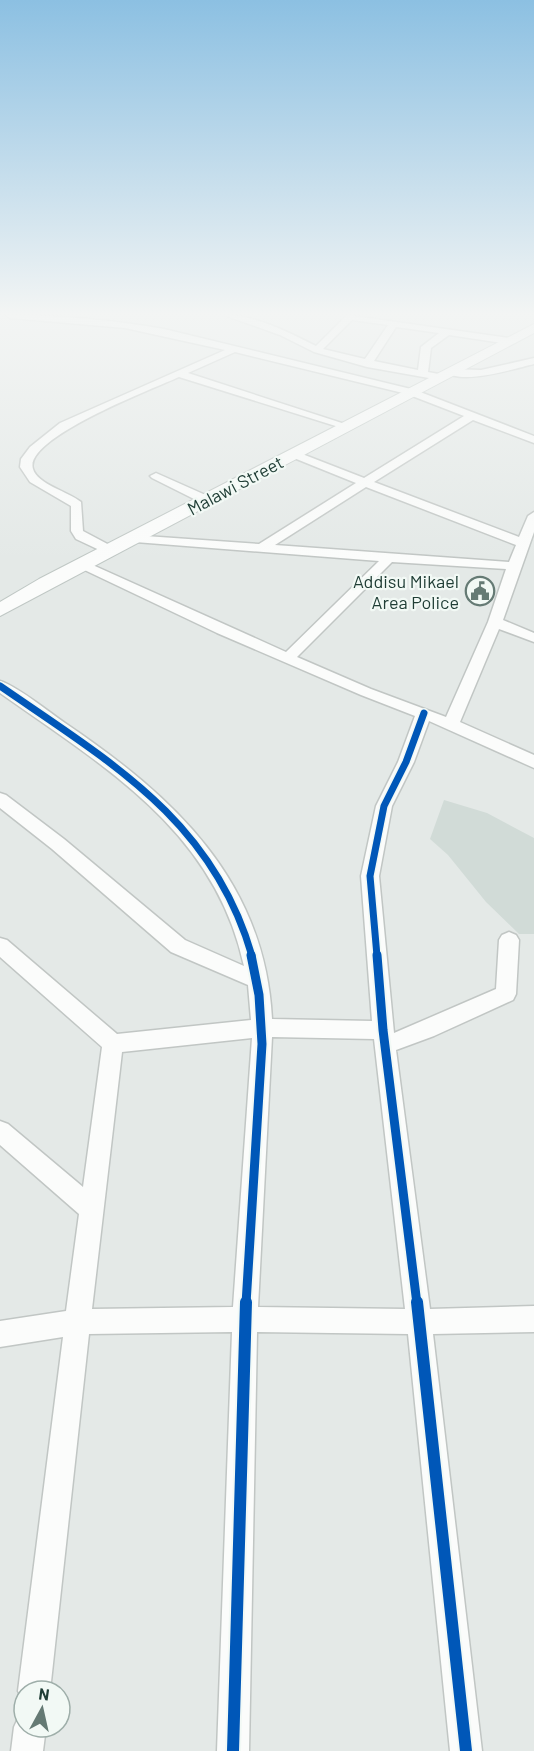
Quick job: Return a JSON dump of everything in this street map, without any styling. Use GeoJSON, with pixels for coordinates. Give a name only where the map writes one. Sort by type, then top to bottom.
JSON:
{"type":"FeatureCollection","features":[{"type":"Feature","properties":{"kind":"street"},"geometry":{"type":"LineString","coordinates":[[110,551],[80,536],[77,531],[77,505],[60,492],[31,477],[27,472],[27,459],[34,449],[64,425],[128,397]]}},
{"type":"Feature","properties":{"kind":"street"},"geometry":{"type":"LineString","coordinates":[[253,397],[346,426]]}},
{"type":"Feature","properties":{"kind":"street","name":"Malawi Street"},"geometry":{"type":"LineString","coordinates":[[0,610],[41,586],[402,397]]}},
{"type":"Feature","properties":{"kind":"street"},"geometry":{"type":"LineString","coordinates":[[423,397],[534,440]]}},
{"type":"Feature","properties":{"kind":"street"},"geometry":{"type":"LineString","coordinates":[[263,547],[472,416]]}},
{"type":"Feature","properties":{"kind":"street"},"geometry":{"type":"LineString","coordinates":[[293,454],[445,515],[529,536]]}},
{"type":"Feature","properties":{"kind":"street"},"geometry":{"type":"LineString","coordinates":[[156,476],[206,500]]}},
{"type":"Feature","properties":{"kind":"street"},"geometry":{"type":"LineString","coordinates":[[451,723],[495,622],[514,566],[529,536],[534,516]]}},
{"type":"Feature","properties":{"kind":"street"},"geometry":{"type":"LineString","coordinates":[[135,538],[263,547],[388,560],[514,566]]}},
{"type":"Feature","properties":{"kind":"street"},"geometry":{"type":"LineString","coordinates":[[289,657],[388,560]]}},
{"type":"Feature","properties":{"kind":"street"},"geometry":{"type":"LineString","coordinates":[[81,565],[222,630],[366,692],[451,723],[534,762]]}},
{"type":"Feature","properties":{"kind":"street"},"geometry":{"type":"LineString","coordinates":[[495,622],[534,638]]}},
{"type":"Feature","properties":{"kind":"street"},"geometry":{"type":"LineString","coordinates":[[2,691],[102,755],[139,783],[167,809],[205,855],[226,888],[243,923],[256,980],[262,1028],[245,1319],[233,1751]]}},
{"type":"Feature","properties":{"kind":"street"},"geometry":{"type":"LineString","coordinates":[[424,713],[406,762],[384,806],[370,876],[384,1037],[419,1322],[466,1751]]}},
{"type":"Feature","properties":{"kind":"street"},"geometry":{"type":"LineString","coordinates":[[0,799],[58,844],[178,946],[256,980]]}},
{"type":"Feature","properties":{"kind":"street"},"geometry":{"type":"LineString","coordinates":[[0,945],[113,1044],[262,1028],[384,1037],[427,1030],[506,994],[508,940]]}},
{"type":"Feature","properties":{"kind":"street"},"geometry":{"type":"LineString","coordinates":[[35,1679],[79,1322],[90,1208],[113,1044]]}},
{"type":"Feature","properties":{"kind":"street"},"geometry":{"type":"LineString","coordinates":[[0,1131],[90,1208]]}},
{"type":"Feature","properties":{"kind":"street"},"geometry":{"type":"LineString","coordinates":[[0,1334],[79,1322],[245,1319],[419,1322],[534,1318]]}},
{"type":"Feature","properties":{"kind":"shaded area"},"geometry":{"type":"Polygon","coordinates":[[[444,800],[487,813],[534,838],[534,934],[519,934],[486,902],[448,855],[430,839],[444,800]]]}},
{"type":"Feature","properties":{"kind":"cycle path"},"geometry":{"type":"LineString","coordinates":[[0,686],[125,774],[181,826],[205,856],[226,889],[234,904],[252,958],[259,995],[262,1044],[245,1320],[233,1751]]}},
{"type":"Feature","properties":{"kind":"cycle path"},"geometry":{"type":"LineString","coordinates":[[424,713],[406,762],[384,806],[370,876],[383,1030],[419,1322],[466,1751]]}},
{"type":"Feature","properties":{"kind":"place","name":"Addisu Mikael Area Police"},"geometry":{"type":"Point","coordinates":[480,591]}}]}
